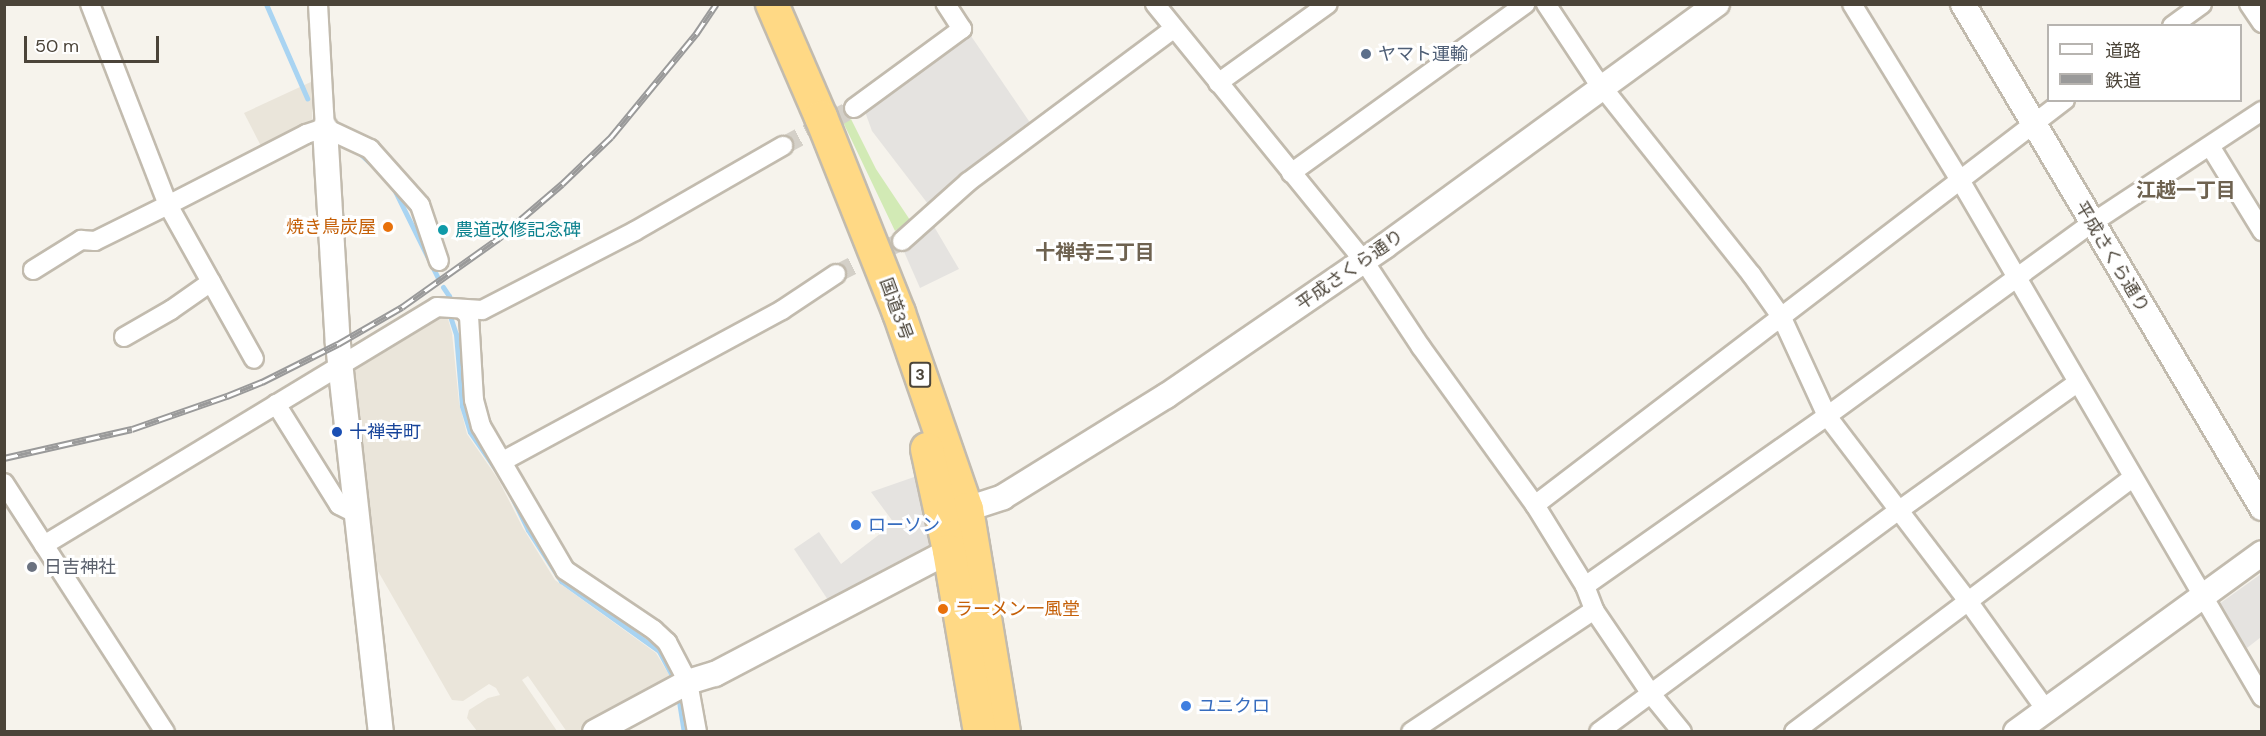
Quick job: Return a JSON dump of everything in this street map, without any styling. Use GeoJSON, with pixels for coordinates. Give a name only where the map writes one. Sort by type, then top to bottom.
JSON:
{"type":"FeatureCollection","features":[{"type":"Feature","properties":{"kind":"highway","name":"国道3号"},"geometry":{"type":"LineString","coordinates":[[752,4],[776,36],[821,117],[898,313],[968,509],[1004,732]]}},
{"type":"Feature","properties":{"kind":"highway","name":"国道3号"},"geometry":{"type":"LineString","coordinates":[[772,4],[776,36],[909,387],[932,466],[980,732]]}},
{"type":"Feature","properties":{"kind":"street"},"geometry":{"type":"LineString","coordinates":[[90,4],[168,205],[254,359]]}},
{"type":"Feature","properties":{"kind":"street"},"geometry":{"type":"LineString","coordinates":[[318,4],[341,366],[381,732]]}},
{"type":"Feature","properties":{"kind":"street"},"geometry":{"type":"LineString","coordinates":[[854,108],[962,29],[946,4]]}},
{"type":"Feature","properties":{"kind":"street"},"geometry":{"type":"LineString","coordinates":[[1155,4],[1173,29],[1364,261],[1421,347],[1535,505],[1585,586],[1594,610],[1651,694],[1682,732]]}},
{"type":"Feature","properties":{"kind":"street"},"geometry":{"type":"LineString","coordinates":[[1218,83],[1328,4]]}},
{"type":"Feature","properties":{"kind":"street"},"geometry":{"type":"LineString","coordinates":[[1291,173],[1525,4]]}},
{"type":"Feature","properties":{"kind":"street"},"geometry":{"type":"LineString","coordinates":[[1546,4],[1603,88],[1751,274],[1782,318],[1827,416],[1968,601],[2046,710]]}},
{"type":"Feature","properties":{"kind":"street","name":"平成さくら通り"},"geometry":{"type":"LineString","coordinates":[[968,509],[1003,496],[1167,396],[1364,261],[1717,4]]}},
{"type":"Feature","properties":{"kind":"street"},"geometry":{"type":"LineString","coordinates":[[1852,4],[1960,180],[2262,697]]}},
{"type":"Feature","properties":{"kind":"street"},"geometry":{"type":"LineString","coordinates":[[2175,24],[2202,4]]}},
{"type":"Feature","properties":{"kind":"street"},"geometry":{"type":"LineString","coordinates":[[2249,4],[2262,23]]}},
{"type":"Feature","properties":{"kind":"street","name":"平成さくら通り"},"geometry":{"type":"LineString","coordinates":[[1972,8],[2032,124],[2262,508]]}},
{"type":"Feature","properties":{"kind":"street"},"geometry":{"type":"LineString","coordinates":[[902,240],[968,182],[1173,29]]}},
{"type":"Feature","properties":{"kind":"street"},"geometry":{"type":"LineString","coordinates":[[1535,505],[2062,102]]}},
{"type":"Feature","properties":{"kind":"street"},"geometry":{"type":"LineString","coordinates":[[1585,586],[1827,416],[2092,223],[2262,111]]}},
{"type":"Feature","properties":{"kind":"street"},"geometry":{"type":"LineString","coordinates":[[33,270],[81,240],[95,242],[306,134],[325,128],[370,149],[420,205],[439,261]]}},
{"type":"Feature","properties":{"kind":"street"},"geometry":{"type":"LineString","coordinates":[[44,545],[341,366],[452,308],[482,310],[585,257],[783,146]]}},
{"type":"Feature","properties":{"kind":"street"},"geometry":{"type":"LineString","coordinates":[[2210,146],[2262,231]]}},
{"type":"Feature","properties":{"kind":"street"},"geometry":{"type":"LineString","coordinates":[[504,461],[782,310],[836,274]]}},
{"type":"Feature","properties":{"kind":"street"},"geometry":{"type":"LineString","coordinates":[[124,337],[160,326],[211,282]]}},
{"type":"Feature","properties":{"kind":"street"},"geometry":{"type":"LineString","coordinates":[[452,308],[469,316],[474,400],[481,426],[504,461],[535,521],[565,570],[654,630],[667,642],[688,682],[698,732]]}},
{"type":"Feature","properties":{"kind":"street"},"geometry":{"type":"LineString","coordinates":[[1599,732],[1898,511],[2078,382]]}},
{"type":"Feature","properties":{"kind":"street"},"geometry":{"type":"LineString","coordinates":[[276,404],[339,505],[357,514]]}},
{"type":"Feature","properties":{"kind":"street"},"geometry":{"type":"LineString","coordinates":[[1794,732],[2132,478]]}},
{"type":"Feature","properties":{"kind":"street"},"geometry":{"type":"LineString","coordinates":[[4,483],[165,732]]}},
{"type":"Feature","properties":{"kind":"street"},"geometry":{"type":"LineString","coordinates":[[595,732],[688,682],[715,674],[949,551],[968,509]]}},
{"type":"Feature","properties":{"kind":"street"},"geometry":{"type":"LineString","coordinates":[[2016,732],[2262,553]]}},
{"type":"Feature","properties":{"kind":"street"},"geometry":{"type":"LineString","coordinates":[[1411,732],[1594,610]]}},
{"type":"Feature","properties":{"kind":"shaded area"},"geometry":{"type":"Polygon","coordinates":[[[969,33],[1033,127],[928,204],[872,131],[864,109],[969,33]]]}},
{"type":"Feature","properties":{"kind":"shaded area"},"geometry":{"type":"Polygon","coordinates":[[[313,81],[312,124],[261,146],[244,113],[313,81]]]}},
{"type":"Feature","properties":{"kind":"shaded area"},"geometry":{"type":"Polygon","coordinates":[[[932,223],[959,269],[920,288],[902,247],[932,223]]]}},
{"type":"Feature","properties":{"kind":"shaded area"},"geometry":{"type":"Polygon","coordinates":[[[436,315],[447,315],[452,333],[459,402],[467,434],[498,479],[523,528],[555,580],[656,653],[674,683],[579,731],[567,732],[528,676],[522,680],[557,731],[477,731],[467,718],[469,710],[488,698],[500,695],[496,688],[489,684],[463,701],[452,700],[371,559],[353,365],[436,315]]]}},
{"type":"Feature","properties":{"kind":"shaded area"},"geometry":{"type":"Polygon","coordinates":[[[917,476],[933,546],[828,600],[794,549],[819,532],[841,564],[894,523],[871,492],[917,476]]]}},
{"type":"Feature","properties":{"kind":"shaded area"},"geometry":{"type":"Polygon","coordinates":[[[2261,574],[2261,637],[2247,648],[2219,604],[2261,574]]]}},
{"type":"Feature","properties":{"kind":"green space"},"geometry":{"type":"Polygon","coordinates":[[[851,119],[876,169],[910,220],[895,231],[843,122],[851,119]]]}},
{"type":"Feature","properties":{"kind":"waterway"},"geometry":{"type":"LineString","coordinates":[[266,4],[307,98]]}},
{"type":"Feature","properties":{"kind":"waterway"},"geometry":{"type":"LineString","coordinates":[[358,152],[376,168]]}},
{"type":"Feature","properties":{"kind":"waterway"},"geometry":{"type":"LineString","coordinates":[[392,185],[438,278]]}},
{"type":"Feature","properties":{"kind":"waterway"},"geometry":{"type":"LineString","coordinates":[[443,287],[449,296],[450,316],[456,334],[462,406],[470,432],[501,477]]}},
{"type":"Feature","properties":{"kind":"waterway"},"geometry":{"type":"LineString","coordinates":[[506,485],[528,530],[561,581],[659,651],[676,683]]}},
{"type":"Feature","properties":{"kind":"waterway"},"geometry":{"type":"LineString","coordinates":[[678,695],[684,732]]}},
{"type":"Feature","properties":{"kind":"tunnel"},"geometry":{"type":"LineString","coordinates":[[783,146],[854,108]]}},
{"type":"Feature","properties":{"kind":"tunnel"},"geometry":{"type":"LineString","coordinates":[[836,274],[902,241]]}},
{"type":"Feature","properties":{"kind":"railway"},"geometry":{"type":"LineString","coordinates":[[4,458],[132,429],[227,396],[262,382],[338,344],[402,307],[499,238],[562,184],[611,137],[696,34],[716,4]]}},
{"type":"Feature","properties":{"kind":"place","name":"ヤマト運輸"},"geometry":{"type":"Point","coordinates":[1366,54]}},
{"type":"Feature","properties":{"kind":"place","name":"焼き鳥炭屋"},"geometry":{"type":"Point","coordinates":[388,227]}},
{"type":"Feature","properties":{"kind":"place","name":"農道改修記念碑"},"geometry":{"type":"Point","coordinates":[443,230]}},
{"type":"Feature","properties":{"kind":"place","name":"十禅寺町"},"geometry":{"type":"Point","coordinates":[337,432]}},
{"type":"Feature","properties":{"kind":"place","name":"ローソン"},"geometry":{"type":"Point","coordinates":[856,525]}},
{"type":"Feature","properties":{"kind":"place","name":"日吉神社"},"geometry":{"type":"Point","coordinates":[32,567]}},
{"type":"Feature","properties":{"kind":"place","name":"ラーメン一風堂"},"geometry":{"type":"Point","coordinates":[943,609]}},
{"type":"Feature","properties":{"kind":"place","name":"ユニクロ"},"geometry":{"type":"Point","coordinates":[1186,706]}},
{"type":"Feature","properties":{"kind":"district","name":"江越一丁目"},"geometry":{"type":"Point","coordinates":[2186,190]}},
{"type":"Feature","properties":{"kind":"district","name":"十禅寺三丁目"},"geometry":{"type":"Point","coordinates":[1095,252]}}]}
